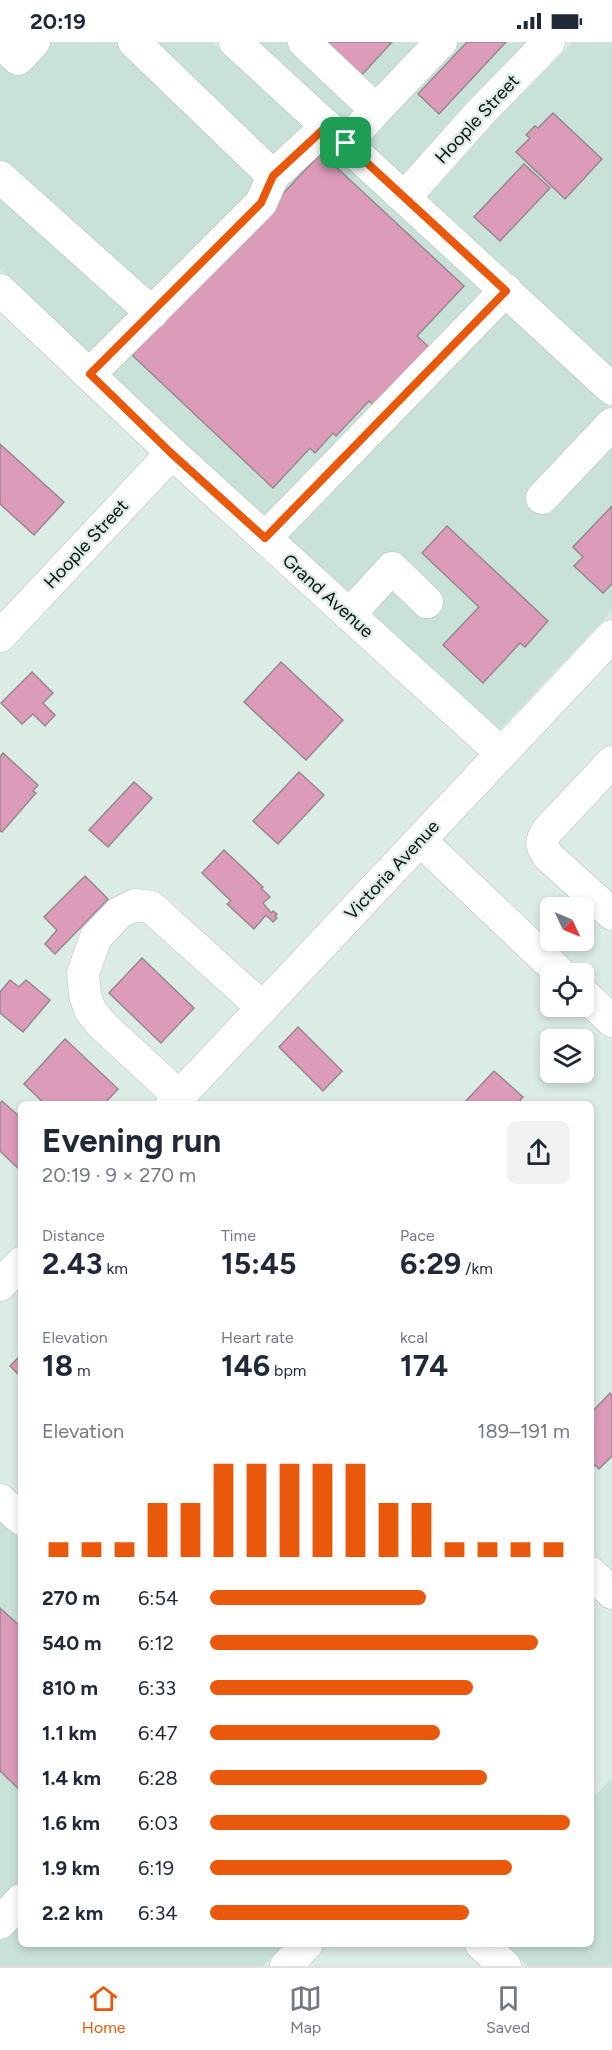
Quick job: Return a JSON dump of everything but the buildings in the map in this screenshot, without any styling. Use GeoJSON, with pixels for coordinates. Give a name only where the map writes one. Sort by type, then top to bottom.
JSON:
{"type":"FeatureCollection","features":[{"type":"Feature","properties":{"kind":"street"},"geometry":{"type":"LineString","coordinates":[[134,42],[273,176]]}},
{"type":"Feature","properties":{"kind":"street"},"geometry":{"type":"LineString","coordinates":[[235,42],[612,389]]}},
{"type":"Feature","properties":{"kind":"street"},"geometry":{"type":"LineString","coordinates":[[304,42],[376,110]]}},
{"type":"Feature","properties":{"kind":"street"},"geometry":{"type":"LineString","coordinates":[[90,374],[261,203],[273,176],[376,110],[441,42]]}},
{"type":"Feature","properties":{"kind":"street","name":"Hoople Street"},"geometry":{"type":"LineString","coordinates":[[405,197],[480,113],[549,42]]}},
{"type":"Feature","properties":{"kind":"street"},"geometry":{"type":"LineString","coordinates":[[0,177],[152,313]]}},
{"type":"Feature","properties":{"kind":"street","name":"Grand Avenue"},"geometry":{"type":"LineString","coordinates":[[0,290],[171,453],[501,753]]}},
{"type":"Feature","properties":{"kind":"street"},"geometry":{"type":"LineString","coordinates":[[265,538],[506,291]]}},
{"type":"Feature","properties":{"kind":"street"},"geometry":{"type":"LineString","coordinates":[[542,498],[612,424]]}},
{"type":"Feature","properties":{"kind":"street","name":"Hoople Street"},"geometry":{"type":"LineString","coordinates":[[0,636],[171,453]]}},
{"type":"Feature","properties":{"kind":"street"},"geometry":{"type":"LineString","coordinates":[[349,615],[392,568],[427,602]]}},
{"type":"Feature","properties":{"kind":"street","name":"Victoria Avenue"},"geometry":{"type":"LineString","coordinates":[[176,1100],[612,636]]}},
{"type":"Feature","properties":{"kind":"street"},"geometry":{"type":"LineString","coordinates":[[606,898],[548,856],[542,848],[541,840],[612,762]]}},
{"type":"Feature","properties":{"kind":"street"},"geometry":{"type":"LineString","coordinates":[[421,841],[549,963]]}},
{"type":"Feature","properties":{"kind":"street"},"geometry":{"type":"LineString","coordinates":[[176,1100],[90,1010],[85,995],[83,973],[96,937],[120,913],[135,904],[151,907],[263,1008]]}},
{"type":"Feature","properties":{"kind":"street"},"geometry":{"type":"LineString","coordinates":[[594,1004],[612,1021]]}},
{"type":"Feature","properties":{"kind":"street"},"geometry":{"type":"LineString","coordinates":[[0,1285],[18,1266]]}},
{"type":"Feature","properties":{"kind":"street"},"geometry":{"type":"LineString","coordinates":[[0,1500],[18,1516]]}},
{"type":"Feature","properties":{"kind":"street"},"geometry":{"type":"LineString","coordinates":[[594,1576],[612,1593]]}},
{"type":"Feature","properties":{"kind":"street"},"geometry":{"type":"LineString","coordinates":[[0,1923],[18,1903]]}},
{"type":"Feature","properties":{"kind":"street"},"geometry":{"type":"LineString","coordinates":[[286,1966],[304,1947]]}},
{"type":"Feature","properties":{"kind":"street"},"geometry":{"type":"LineString","coordinates":[[484,1947],[505,1966]]}},
{"type":"Feature","properties":{"kind":"shaded area"},"geometry":{"type":"Polygon","coordinates":[[[0,42],[213,42],[612,410],[612,611],[499,730],[182,442],[0,269],[0,42]]]}},
{"type":"Feature","properties":{"kind":"shaded area"},"geometry":{"type":"Polygon","coordinates":[[[258,42],[526,42],[467,102],[403,175],[258,42]]]}},
{"type":"Feature","properties":{"kind":"shaded area"},"geometry":{"type":"Polygon","coordinates":[[[573,42],[612,42],[612,368],[428,197],[492,125],[573,42]]]}},
{"type":"Feature","properties":{"kind":"shaded area"},"geometry":{"type":"Polygon","coordinates":[[[0,1521],[18,1537],[18,1947],[281,1947],[263,1966],[0,1966],[0,1521]]]}},
{"type":"Feature","properties":{"kind":"shaded area"},"geometry":{"type":"Polygon","coordinates":[[[612,1778],[612,1966],[528,1966],[506,1947],[594,1947],[594,1797],[612,1778]]]}},
{"type":"Feature","properties":{"kind":"route"},"geometry":{"type":"LineString","coordinates":[[327,126],[346,143],[506,291],[265,538],[171,453],[90,374],[261,203],[273,176],[327,126]]}}]}
